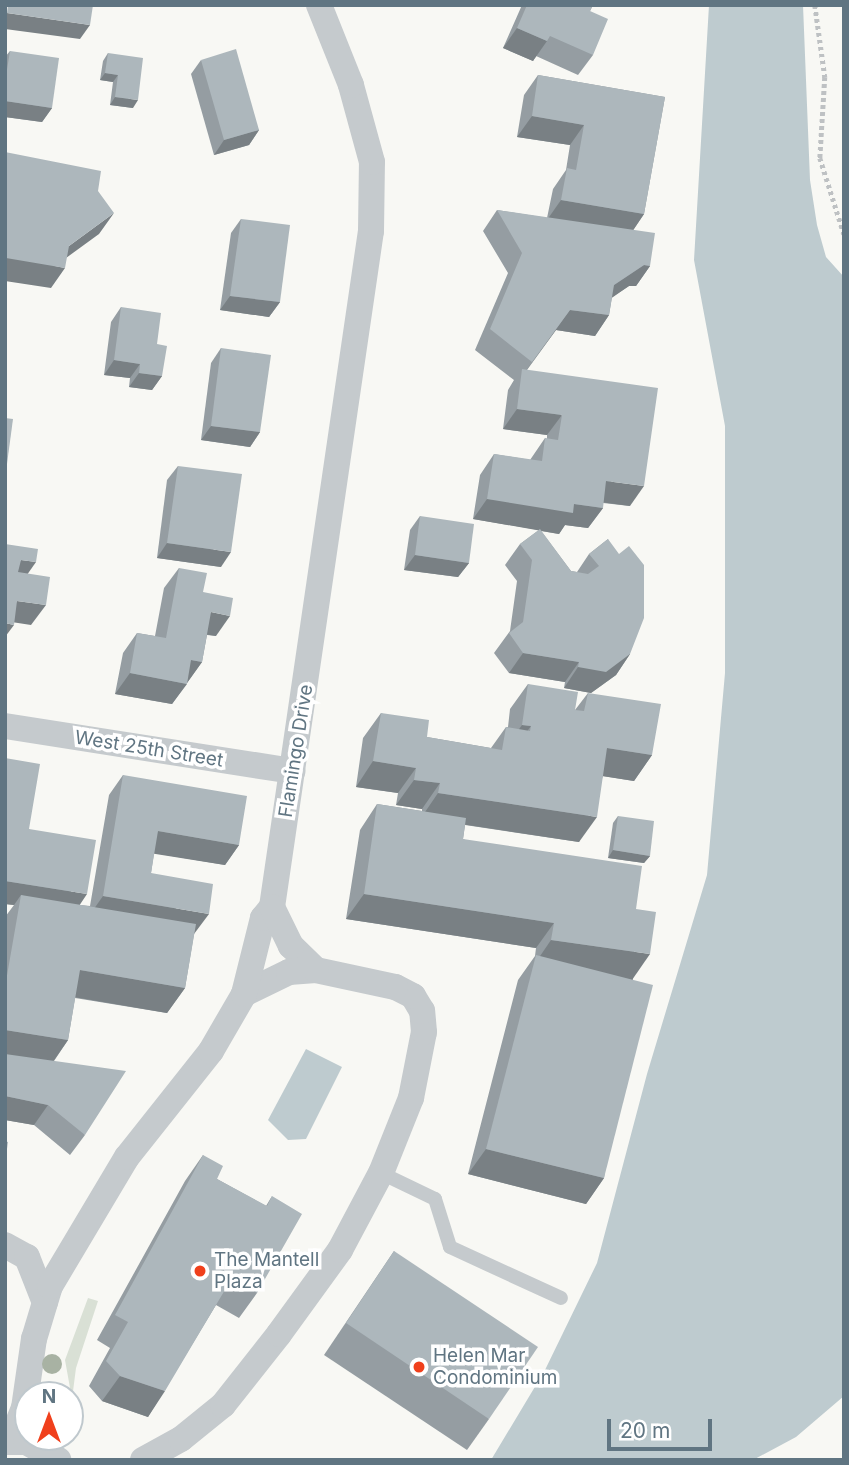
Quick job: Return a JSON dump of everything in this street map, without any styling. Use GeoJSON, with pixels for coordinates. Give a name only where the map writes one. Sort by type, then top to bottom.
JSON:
{"type":"FeatureCollection","features":[{"type":"Feature","properties":{"kind":"street","name":"Flamingo Drive"},"geometry":{"type":"LineString","coordinates":[[5,1435],[17,1425],[24,1408],[50,1286],[127,1157],[203,1065],[244,994],[263,918],[272,907],[371,231],[372,162],[351,85],[319,5]]}},
{"type":"Feature","properties":{"kind":"street","name":"West 25th Street"},"geometry":{"type":"LineString","coordinates":[[5,726],[292,771]]}},
{"type":"Feature","properties":{"kind":"street"},"geometry":{"type":"LineString","coordinates":[[272,907],[291,946],[316,970]]}},
{"type":"Feature","properties":{"kind":"street"},"geometry":{"type":"LineString","coordinates":[[143,1460],[181,1439],[223,1405],[340,1250],[381,1173],[411,1098],[424,1032],[422,1011],[413,996],[396,987],[316,970],[289,972],[244,994]]}},
{"type":"Feature","properties":{"kind":"street"},"geometry":{"type":"LineString","coordinates":[[5,1245],[27,1257],[45,1303]]}},
{"type":"Feature","properties":{"kind":"street"},"geometry":{"type":"LineString","coordinates":[[5,1442],[26,1442],[58,1460]]}},
{"type":"Feature","properties":{"kind":"lane"},"geometry":{"type":"LineString","coordinates":[[381,1173],[435,1199],[450,1247],[561,1298]]}},
{"type":"Feature","properties":{"kind":"path"},"geometry":{"type":"LineString","coordinates":[[815,5],[824,70],[820,158],[844,234]]}},
{"type":"Feature","properties":{"kind":"shaded area"},"geometry":{"type":"Polygon","coordinates":[[[709,5],[803,5],[810,180],[817,225],[826,257],[844,277],[844,1396],[796,1437],[753,1460],[491,1460],[545,1370],[597,1263],[647,1074],[707,875],[725,673],[725,426],[694,260],[709,5]]]}},
{"type":"Feature","properties":{"kind":"shaded area"},"geometry":{"type":"Polygon","coordinates":[[[306,1049],[342,1067],[306,1139],[288,1140],[268,1120],[306,1049]]]}},
{"type":"Feature","properties":{"kind":"shaded area"},"geometry":{"type":"Polygon","coordinates":[[[88,1298],[98,1301],[74,1381],[69,1381],[65,1360],[88,1298]]]}},
{"type":"Feature","properties":{"kind":"building"},"geometry":{"type":"Polygon","coordinates":[[[8,5],[93,5],[90,25],[7,13],[8,5]]]}},
{"type":"Feature","properties":{"kind":"building"},"geometry":{"type":"Polygon","coordinates":[[[527,5],[593,5],[590,11],[608,19],[593,55],[550,36],[547,41],[517,28],[527,5]]]}},
{"type":"Feature","properties":{"kind":"building"},"geometry":{"type":"Polygon","coordinates":[[[236,49],[259,130],[224,140],[201,60],[236,49]]]}},
{"type":"Feature","properties":{"kind":"building"},"geometry":{"type":"Polygon","coordinates":[[[10,51],[59,58],[52,108],[5,101],[10,51]]]}},
{"type":"Feature","properties":{"kind":"building"},"geometry":{"type":"Polygon","coordinates":[[[108,53],[143,58],[138,100],[115,97],[118,75],[105,73],[108,53]]]}},
{"type":"Feature","properties":{"kind":"building"},"geometry":{"type":"Polygon","coordinates":[[[538,75],[665,97],[644,214],[561,200],[567,168],[576,170],[584,125],[532,116],[538,75]]]}},
{"type":"Feature","properties":{"kind":"building"},"geometry":{"type":"Polygon","coordinates":[[[5,152],[101,171],[98,191],[114,213],[69,246],[65,268],[6,258],[5,262],[5,152]]]}},
{"type":"Feature","properties":{"kind":"building"},"geometry":{"type":"Polygon","coordinates":[[[497,210],[655,233],[650,266],[644,265],[614,285],[609,315],[570,310],[532,362],[490,329],[522,253],[497,210]]]}},
{"type":"Feature","properties":{"kind":"building"},"geometry":{"type":"Polygon","coordinates":[[[241,219],[290,225],[280,302],[230,296],[241,219]]]}},
{"type":"Feature","properties":{"kind":"building"},"geometry":{"type":"Polygon","coordinates":[[[121,307],[161,313],[157,344],[167,346],[162,376],[139,373],[140,364],[114,360],[121,307]]]}},
{"type":"Feature","properties":{"kind":"building"},"geometry":{"type":"Polygon","coordinates":[[[221,348],[271,355],[260,432],[211,426],[221,348]]]}},
{"type":"Feature","properties":{"kind":"building"},"geometry":{"type":"Polygon","coordinates":[[[522,369],[658,388],[644,486],[606,481],[603,508],[574,504],[573,513],[487,499],[494,454],[542,461],[545,438],[558,440],[562,415],[517,409],[522,369]]]}},
{"type":"Feature","properties":{"kind":"building"},"geometry":{"type":"Polygon","coordinates":[[[5,418],[13,419],[5,479],[5,418]]]}},
{"type":"Feature","properties":{"kind":"building"},"geometry":{"type":"Polygon","coordinates":[[[178,466],[242,474],[231,552],[167,543],[178,466]]]}},
{"type":"Feature","properties":{"kind":"building"},"geometry":{"type":"Polygon","coordinates":[[[420,516],[474,524],[469,563],[415,555],[420,516]]]}},
{"type":"Feature","properties":{"kind":"building"},"geometry":{"type":"Polygon","coordinates":[[[540,529],[571,571],[588,574],[599,566],[589,554],[608,539],[619,554],[629,546],[644,565],[644,618],[630,654],[606,672],[578,667],[579,662],[523,653],[509,633],[523,622],[532,560],[520,544],[540,529]]]}},
{"type":"Feature","properties":{"kind":"building"},"geometry":{"type":"Polygon","coordinates":[[[5,544],[38,549],[36,562],[21,560],[18,572],[50,577],[46,605],[17,601],[14,625],[5,623],[5,544]]]}},
{"type":"Feature","properties":{"kind":"building"},"geometry":{"type":"Polygon","coordinates":[[[179,568],[207,573],[203,592],[233,598],[230,616],[211,612],[202,662],[191,660],[187,684],[130,673],[137,633],[166,638],[179,568]]]}},
{"type":"Feature","properties":{"kind":"building"},"geometry":{"type":"Polygon","coordinates":[[[528,684],[578,692],[575,710],[584,711],[588,693],[661,704],[652,755],[607,748],[597,817],[438,793],[440,783],[414,780],[416,768],[373,761],[381,713],[429,720],[427,737],[502,750],[506,727],[530,731],[531,726],[522,725],[528,684]]]}},
{"type":"Feature","properties":{"kind":"building"},"geometry":{"type":"Polygon","coordinates":[[[5,758],[40,764],[29,829],[96,840],[87,894],[5,881],[5,758]]]}},
{"type":"Feature","properties":{"kind":"building"},"geometry":{"type":"Polygon","coordinates":[[[123,775],[247,796],[239,845],[158,831],[151,873],[213,884],[209,914],[103,896],[123,775]]]}},
{"type":"Feature","properties":{"kind":"building"},"geometry":{"type":"Polygon","coordinates":[[[377,804],[466,818],[463,839],[642,866],[636,909],[656,912],[650,954],[551,940],[554,923],[364,894],[377,804]]]}},
{"type":"Feature","properties":{"kind":"building"},"geometry":{"type":"Polygon","coordinates":[[[618,816],[654,821],[650,856],[613,850],[618,816]]]}},
{"type":"Feature","properties":{"kind":"building"},"geometry":{"type":"Polygon","coordinates":[[[21,895],[196,924],[185,988],[80,970],[68,1040],[5,1030],[5,987],[21,895]]]}},
{"type":"Feature","properties":{"kind":"building"},"geometry":{"type":"Polygon","coordinates":[[[536,955],[653,985],[604,1178],[486,1149],[536,955]]]}},
{"type":"Feature","properties":{"kind":"building"},"geometry":{"type":"Polygon","coordinates":[[[5,1054],[126,1071],[85,1135],[48,1105],[5,1096],[5,1054]]]}},
{"type":"Feature","properties":{"kind":"building"},"geometry":{"type":"Polygon","coordinates":[[[5,1141],[8,1142],[5,1163],[5,1141]]]}},
{"type":"Feature","properties":{"kind":"building","name":"The Mantell Plaza"},"geometry":{"type":"Polygon","coordinates":[[[203,1155],[223,1166],[217,1179],[267,1206],[272,1196],[302,1214],[257,1293],[232,1278],[165,1391],[120,1376],[106,1361],[128,1322],[115,1315],[203,1155]]]}},
{"type":"Feature","properties":{"kind":"building"},"geometry":{"type":"Polygon","coordinates":[[[394,1251],[538,1347],[489,1419],[346,1323],[394,1251]]]}},
{"type":"Feature","properties":{"kind":"place","name":"The Mantell Plaza"},"geometry":{"type":"Point","coordinates":[200,1271]}},
{"type":"Feature","properties":{"kind":"place","name":"Helen Mar Condominium"},"geometry":{"type":"Point","coordinates":[419,1367]}}]}
